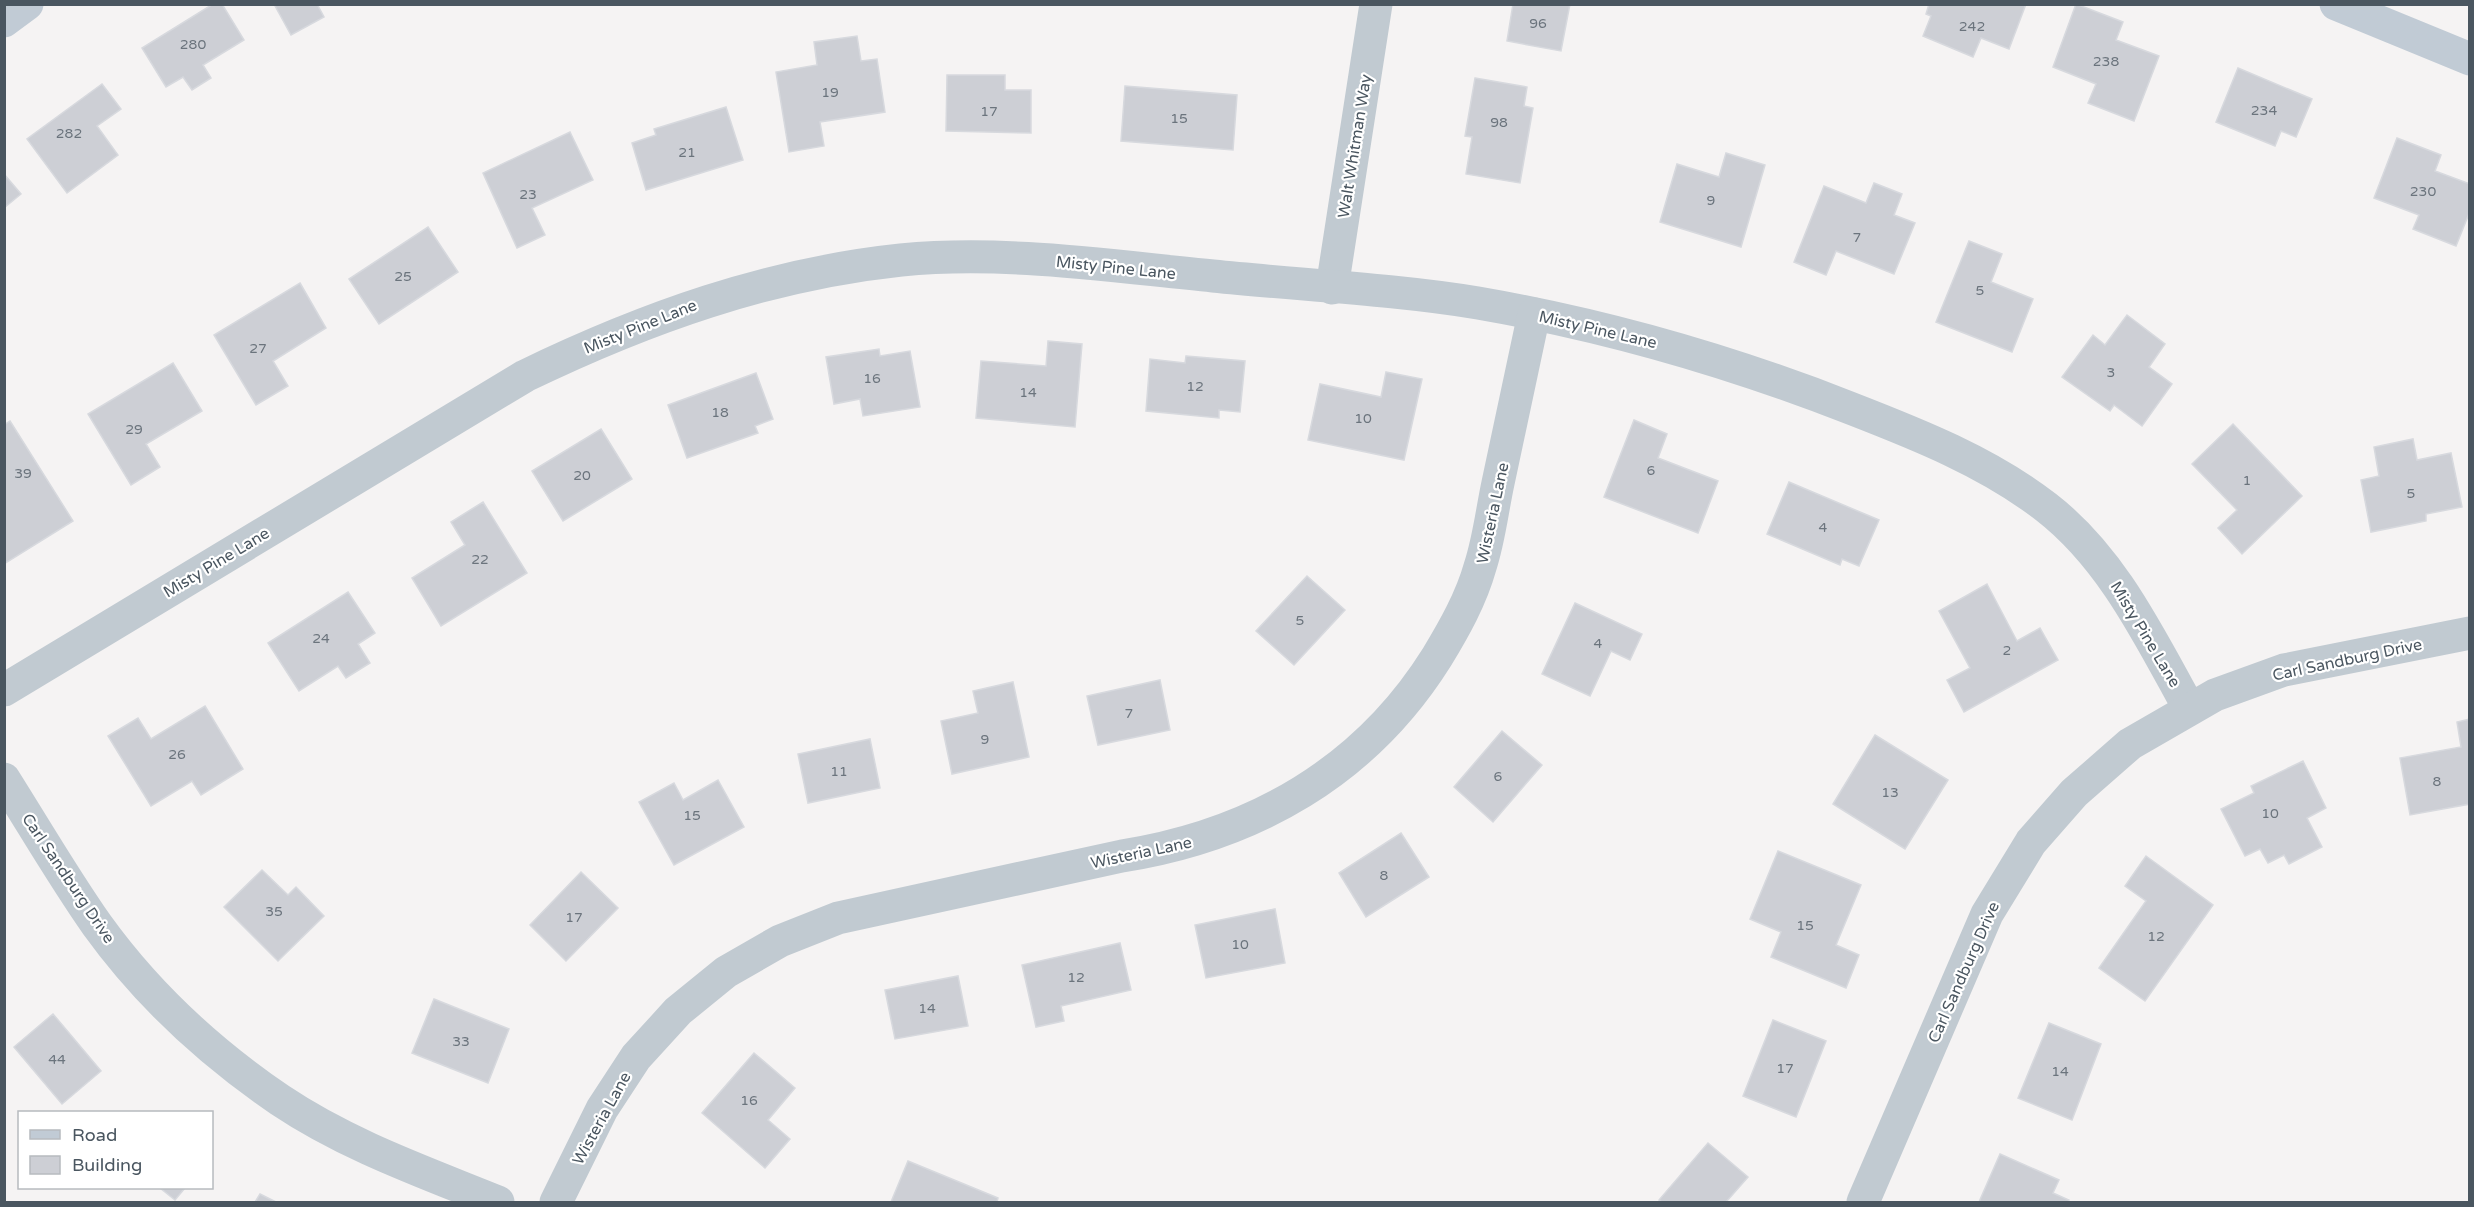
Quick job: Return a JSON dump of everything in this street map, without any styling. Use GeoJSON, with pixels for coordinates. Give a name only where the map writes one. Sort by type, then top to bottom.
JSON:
{"type":"FeatureCollection","features":[{"type":"Feature","properties":{"kind":"street"},"geometry":{"type":"LineString","coordinates":[[4,21],[27,4]]}},
{"type":"Feature","properties":{"kind":"street","name":"Walt Whitman Way"},"geometry":{"type":"LineString","coordinates":[[1332,288],[1376,4]]}},
{"type":"Feature","properties":{"kind":"street"},"geometry":{"type":"LineString","coordinates":[[2336,4],[2469,59]]}},
{"type":"Feature","properties":{"kind":"street","name":"Misty Pine Lane"},"geometry":{"type":"LineString","coordinates":[[4,690],[525,376],[603,339],[699,302],[799,276],[901,260],[1003,256],[1474,303],[1534,314],[1659,343],[1780,381],[1898,427],[1999,474],[2048,509],[2087,546],[2124,593],[2189,708]]}},
{"type":"Feature","properties":{"kind":"street","name":"Wisteria Lane"},"geometry":{"type":"LineString","coordinates":[[556,1203],[602,1109],[636,1057],[678,1011],[735,966],[780,941],[838,918],[1110,858],[1161,850],[1219,834],[1280,807],[1330,774],[1375,736],[1419,686],[1454,629],[1480,568],[1534,314]]}},
{"type":"Feature","properties":{"kind":"street","name":"Carl Sandburg Drive"},"geometry":{"type":"LineString","coordinates":[[1863,1203],[1987,914],[2031,842],[2074,793],[2130,744],[2215,695],[2284,670],[2469,633]]}},
{"type":"Feature","properties":{"kind":"street","name":"Carl Sandburg Drive"},"geometry":{"type":"LineString","coordinates":[[4,779],[98,927],[155,994],[211,1047],[281,1100],[369,1150],[498,1203]]}},
{"type":"Feature","properties":{"kind":"building"},"geometry":{"type":"Polygon","coordinates":[[[213,4],[222,4],[244,40],[203,65],[211,78],[192,90],[183,77],[166,87],[142,48],[213,4]]]}},
{"type":"Feature","properties":{"kind":"building"},"geometry":{"type":"Polygon","coordinates":[[[274,4],[317,4],[324,17],[291,35],[274,4]]]}},
{"type":"Feature","properties":{"kind":"building"},"geometry":{"type":"Polygon","coordinates":[[[1513,4],[1570,4],[1561,51],[1507,41],[1513,4]]]}},
{"type":"Feature","properties":{"kind":"building"},"geometry":{"type":"Polygon","coordinates":[[[1929,4],[2026,4],[2009,49],[1981,38],[1973,57],[1923,36],[1931,16],[1926,14],[1929,4]]]}},
{"type":"Feature","properties":{"kind":"building"},"geometry":{"type":"Polygon","coordinates":[[[2076,4],[2123,22],[2116,40],[2159,56],[2134,121],[2088,103],[2096,84],[2053,67],[2076,4]]]}},
{"type":"Feature","properties":{"kind":"building"},"geometry":{"type":"Polygon","coordinates":[[[857,36],[861,61],[877,59],[885,112],[820,122],[824,146],[789,152],[776,72],[817,65],[814,42],[857,36]]]}},
{"type":"Feature","properties":{"kind":"building"},"geometry":{"type":"Polygon","coordinates":[[[2238,68],[2312,99],[2296,137],[2281,131],[2275,146],[2216,122],[2238,68]]]}},
{"type":"Feature","properties":{"kind":"building"},"geometry":{"type":"Polygon","coordinates":[[[947,75],[1005,75],[1005,90],[1031,90],[1031,133],[946,131],[947,75]]]}},
{"type":"Feature","properties":{"kind":"building"},"geometry":{"type":"Polygon","coordinates":[[[1475,78],[1527,87],[1524,106],[1533,108],[1520,183],[1466,174],[1472,137],[1465,136],[1475,78]]]}},
{"type":"Feature","properties":{"kind":"building"},"geometry":{"type":"Polygon","coordinates":[[[102,84],[121,109],[97,126],[118,155],[67,193],[27,139],[102,84]]]}},
{"type":"Feature","properties":{"kind":"building"},"geometry":{"type":"Polygon","coordinates":[[[1125,86],[1237,95],[1233,150],[1121,141],[1125,86]]]}},
{"type":"Feature","properties":{"kind":"building"},"geometry":{"type":"Polygon","coordinates":[[[726,107],[743,160],[646,190],[632,143],[656,135],[654,129],[726,107]]]}},
{"type":"Feature","properties":{"kind":"building"},"geometry":{"type":"Polygon","coordinates":[[[570,132],[593,180],[532,208],[545,235],[517,248],[483,173],[570,132]]]}},
{"type":"Feature","properties":{"kind":"building"},"geometry":{"type":"Polygon","coordinates":[[[2397,138],[2441,155],[2435,171],[2470,184],[2470,211],[2456,246],[2413,229],[2419,215],[2374,198],[2397,138]]]}},
{"type":"Feature","properties":{"kind":"building"},"geometry":{"type":"Polygon","coordinates":[[[1726,153],[1765,165],[1741,247],[1660,222],[1677,164],[1719,177],[1726,153]]]}},
{"type":"Feature","properties":{"kind":"building"},"geometry":{"type":"Polygon","coordinates":[[[4,174],[21,194],[4,208],[4,174]]]}},
{"type":"Feature","properties":{"kind":"building"},"geometry":{"type":"Polygon","coordinates":[[[1874,183],[1902,194],[1894,215],[1915,223],[1894,274],[1836,251],[1826,275],[1794,262],[1824,186],[1866,203],[1874,183]]]}},
{"type":"Feature","properties":{"kind":"building"},"geometry":{"type":"Polygon","coordinates":[[[428,227],[458,272],[379,324],[349,279],[428,227]]]}},
{"type":"Feature","properties":{"kind":"building"},"geometry":{"type":"Polygon","coordinates":[[[1969,241],[2002,254],[1991,282],[2033,299],[2012,352],[1936,322],[1969,241]]]}},
{"type":"Feature","properties":{"kind":"building"},"geometry":{"type":"Polygon","coordinates":[[[300,283],[326,328],[273,361],[288,386],[256,405],[214,335],[300,283]]]}},
{"type":"Feature","properties":{"kind":"building"},"geometry":{"type":"Polygon","coordinates":[[[2127,315],[2165,344],[2149,367],[2172,384],[2142,426],[2114,405],[2110,411],[2062,377],[2093,335],[2105,345],[2127,315]]]}},
{"type":"Feature","properties":{"kind":"building"},"geometry":{"type":"Polygon","coordinates":[[[1048,341],[1082,344],[1075,427],[976,418],[981,361],[1046,366],[1048,341]]]}},
{"type":"Feature","properties":{"kind":"building"},"geometry":{"type":"Polygon","coordinates":[[[879,349],[880,356],[910,351],[920,407],[863,416],[860,399],[834,404],[826,357],[879,349]]]}},
{"type":"Feature","properties":{"kind":"building"},"geometry":{"type":"Polygon","coordinates":[[[1186,356],[1245,361],[1240,412],[1219,410],[1219,418],[1146,411],[1150,359],[1185,363],[1186,356]]]}},
{"type":"Feature","properties":{"kind":"building"},"geometry":{"type":"Polygon","coordinates":[[[173,363],[202,411],[146,444],[160,467],[131,485],[88,414],[173,363]]]}},
{"type":"Feature","properties":{"kind":"building"},"geometry":{"type":"Polygon","coordinates":[[[1386,372],[1422,379],[1404,460],[1308,440],[1320,384],[1381,397],[1386,372]]]}},
{"type":"Feature","properties":{"kind":"building"},"geometry":{"type":"Polygon","coordinates":[[[756,373],[773,419],[755,426],[758,433],[687,458],[668,405],[756,373]]]}},
{"type":"Feature","properties":{"kind":"building"},"geometry":{"type":"Polygon","coordinates":[[[1634,420],[1667,434],[1658,458],[1718,481],[1698,533],[1604,497],[1634,420]]]}},
{"type":"Feature","properties":{"kind":"building"},"geometry":{"type":"Polygon","coordinates":[[[10,421],[73,521],[4,564],[4,425],[10,421]]]}},
{"type":"Feature","properties":{"kind":"building"},"geometry":{"type":"Polygon","coordinates":[[[2233,424],[2302,496],[2242,554],[2218,528],[2237,510],[2192,464],[2233,424]]]}},
{"type":"Feature","properties":{"kind":"building"},"geometry":{"type":"Polygon","coordinates":[[[601,429],[632,479],[563,521],[532,471],[601,429]]]}},
{"type":"Feature","properties":{"kind":"building"},"geometry":{"type":"Polygon","coordinates":[[[2413,439],[2417,460],[2451,453],[2462,507],[2426,514],[2426,521],[2371,532],[2361,480],[2379,476],[2374,447],[2413,439]]]}},
{"type":"Feature","properties":{"kind":"building"},"geometry":{"type":"Polygon","coordinates":[[[1789,482],[1879,520],[1859,566],[1842,559],[1840,565],[1767,534],[1789,482]]]}},
{"type":"Feature","properties":{"kind":"building"},"geometry":{"type":"Polygon","coordinates":[[[483,502],[527,573],[441,626],[412,578],[465,545],[451,522],[483,502]]]}},
{"type":"Feature","properties":{"kind":"building"},"geometry":{"type":"Polygon","coordinates":[[[1307,576],[1345,610],[1294,665],[1256,631],[1307,576]]]}},
{"type":"Feature","properties":{"kind":"building"},"geometry":{"type":"Polygon","coordinates":[[[1987,584],[2017,641],[2040,628],[2058,660],[1964,712],[1947,680],[1970,668],[1939,611],[1987,584]]]}},
{"type":"Feature","properties":{"kind":"building"},"geometry":{"type":"Polygon","coordinates":[[[348,592],[375,633],[358,644],[370,663],[346,678],[338,666],[299,691],[268,643],[348,592]]]}},
{"type":"Feature","properties":{"kind":"building"},"geometry":{"type":"Polygon","coordinates":[[[1575,603],[1642,634],[1630,660],[1611,651],[1590,696],[1542,674],[1575,603]]]}},
{"type":"Feature","properties":{"kind":"building"},"geometry":{"type":"Polygon","coordinates":[[[1160,680],[1170,730],[1098,745],[1087,696],[1160,680]]]}},
{"type":"Feature","properties":{"kind":"building"},"geometry":{"type":"Polygon","coordinates":[[[1013,682],[1029,757],[952,774],[941,721],[978,713],[973,691],[1013,682]]]}},
{"type":"Feature","properties":{"kind":"building"},"geometry":{"type":"Polygon","coordinates":[[[205,706],[243,769],[201,795],[192,781],[151,806],[108,736],[138,718],[151,739],[205,706]]]}},
{"type":"Feature","properties":{"kind":"building"},"geometry":{"type":"Polygon","coordinates":[[[2470,719],[2470,804],[2410,815],[2400,758],[2461,747],[2457,722],[2470,719]]]}},
{"type":"Feature","properties":{"kind":"building"},"geometry":{"type":"Polygon","coordinates":[[[1502,731],[1542,765],[1493,822],[1454,787],[1502,731]]]}},
{"type":"Feature","properties":{"kind":"building"},"geometry":{"type":"Polygon","coordinates":[[[1875,735],[1948,780],[1905,849],[1833,804],[1875,735]]]}},
{"type":"Feature","properties":{"kind":"building"},"geometry":{"type":"Polygon","coordinates":[[[870,739],[880,788],[808,803],[798,754],[870,739]]]}},
{"type":"Feature","properties":{"kind":"building"},"geometry":{"type":"Polygon","coordinates":[[[2303,761],[2326,808],[2307,818],[2322,847],[2289,864],[2284,855],[2268,863],[2260,849],[2245,856],[2221,809],[2254,793],[2251,786],[2303,761]]]}},
{"type":"Feature","properties":{"kind":"building"},"geometry":{"type":"Polygon","coordinates":[[[718,780],[744,827],[674,865],[639,802],[674,783],[683,800],[718,780]]]}},
{"type":"Feature","properties":{"kind":"building"},"geometry":{"type":"Polygon","coordinates":[[[1401,833],[1429,877],[1366,917],[1339,873],[1401,833]]]}},
{"type":"Feature","properties":{"kind":"building"},"geometry":{"type":"Polygon","coordinates":[[[1778,851],[1861,885],[1836,945],[1859,955],[1846,988],[1771,957],[1781,932],[1750,919],[1778,851]]]}},
{"type":"Feature","properties":{"kind":"building"},"geometry":{"type":"Polygon","coordinates":[[[2146,856],[2213,905],[2145,1001],[2099,968],[2146,901],[2125,886],[2146,856]]]}},
{"type":"Feature","properties":{"kind":"building"},"geometry":{"type":"Polygon","coordinates":[[[262,870],[288,895],[296,887],[324,916],[278,961],[224,907],[262,870]]]}},
{"type":"Feature","properties":{"kind":"building"},"geometry":{"type":"Polygon","coordinates":[[[581,872],[618,908],[566,961],[530,925],[581,872]]]}},
{"type":"Feature","properties":{"kind":"building"},"geometry":{"type":"Polygon","coordinates":[[[1275,909],[1285,963],[1206,978],[1195,925],[1275,909]]]}},
{"type":"Feature","properties":{"kind":"building"},"geometry":{"type":"Polygon","coordinates":[[[1120,943],[1131,990],[1061,1006],[1064,1021],[1036,1027],[1022,965],[1120,943]]]}},
{"type":"Feature","properties":{"kind":"building"},"geometry":{"type":"Polygon","coordinates":[[[958,976],[968,1026],[895,1039],[885,990],[958,976]]]}},
{"type":"Feature","properties":{"kind":"building"},"geometry":{"type":"Polygon","coordinates":[[[434,999],[509,1029],[488,1083],[412,1053],[434,999]]]}},
{"type":"Feature","properties":{"kind":"building"},"geometry":{"type":"Polygon","coordinates":[[[53,1014],[101,1071],[62,1104],[14,1047],[53,1014]]]}},
{"type":"Feature","properties":{"kind":"building"},"geometry":{"type":"Polygon","coordinates":[[[1773,1020],[1826,1041],[1796,1117],[1743,1096],[1773,1020]]]}},
{"type":"Feature","properties":{"kind":"building"},"geometry":{"type":"Polygon","coordinates":[[[2049,1023],[2101,1044],[2072,1120],[2018,1098],[2049,1023]]]}},
{"type":"Feature","properties":{"kind":"building"},"geometry":{"type":"Polygon","coordinates":[[[754,1053],[795,1088],[768,1120],[790,1139],[765,1168],[702,1113],[754,1053]]]}},
{"type":"Feature","properties":{"kind":"building"},"geometry":{"type":"Polygon","coordinates":[[[1708,1143],[1748,1177],[1726,1202],[1662,1202],[1659,1200],[1708,1143]]]}},
{"type":"Feature","properties":{"kind":"building"},"geometry":{"type":"Polygon","coordinates":[[[2000,1154],[2059,1180],[2053,1193],[2069,1200],[2068,1202],[1979,1202],[2000,1154]]]}},
{"type":"Feature","properties":{"kind":"building"},"geometry":{"type":"Polygon","coordinates":[[[908,1161],[998,1198],[997,1202],[891,1202],[908,1161]]]}},
{"type":"Feature","properties":{"kind":"building"},"geometry":{"type":"Polygon","coordinates":[[[161,1189],[184,1189],[175,1200],[161,1189]]]}},
{"type":"Feature","properties":{"kind":"building"},"geometry":{"type":"Polygon","coordinates":[[[260,1194],[276,1202],[255,1202],[260,1194]]]}}]}
